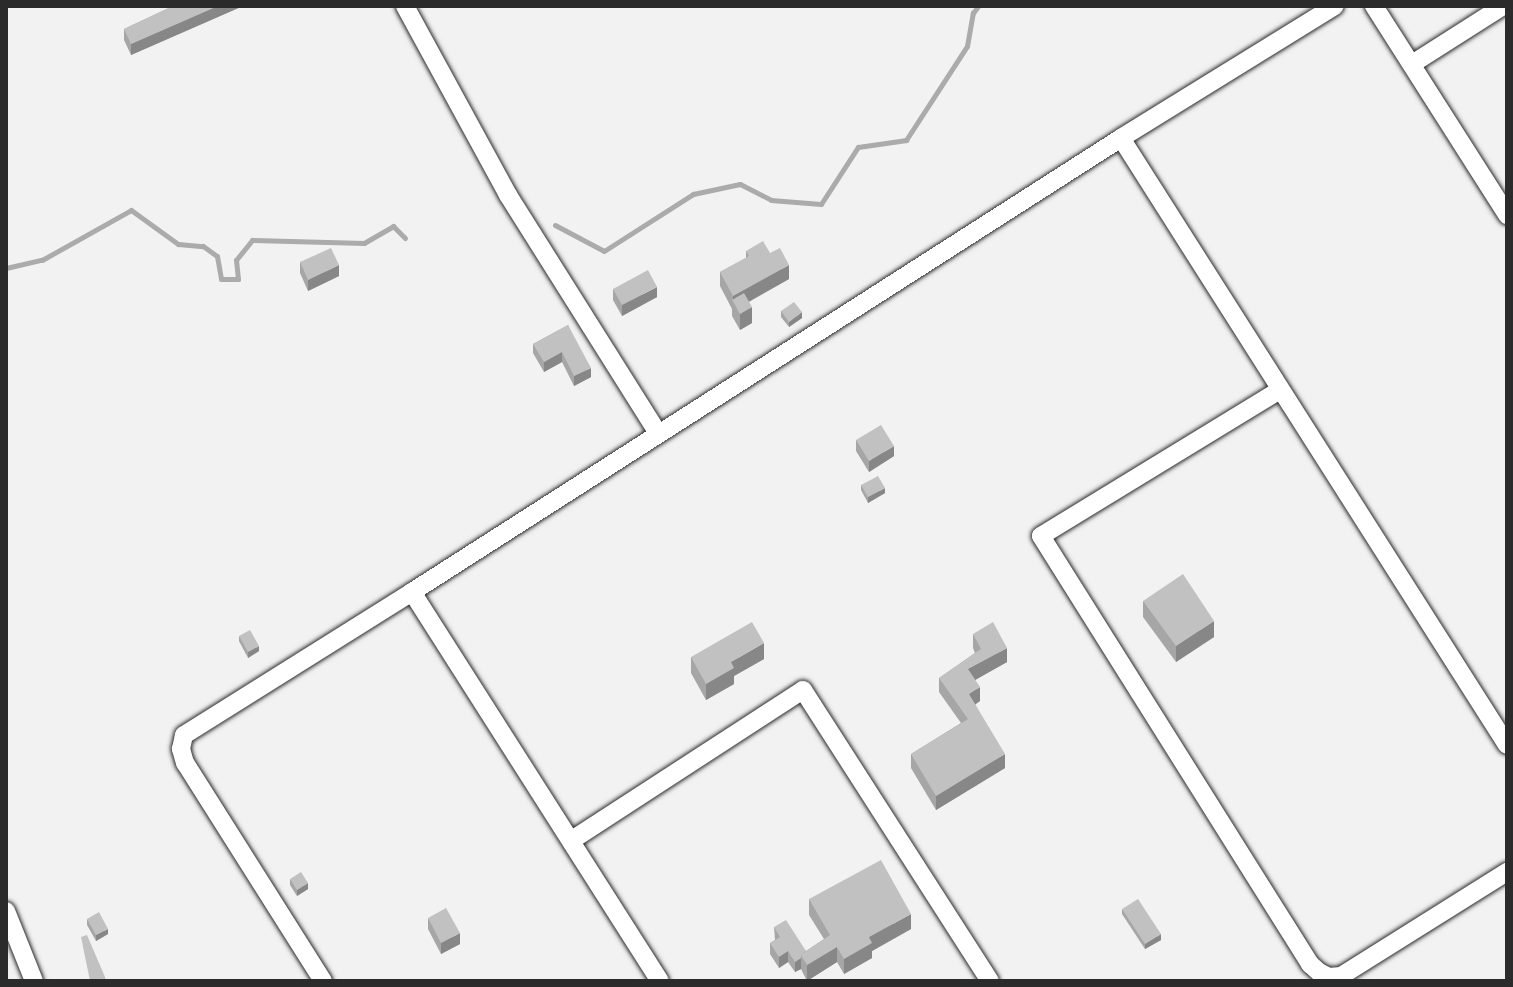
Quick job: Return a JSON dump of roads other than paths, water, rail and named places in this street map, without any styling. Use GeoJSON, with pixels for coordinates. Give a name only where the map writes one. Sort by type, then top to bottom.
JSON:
{"type":"FeatureCollection","features":[{"type":"Feature","properties":{"kind":"street"},"geometry":{"type":"LineString","coordinates":[[405,6],[508,195],[658,433]]}},
{"type":"Feature","properties":{"kind":"street"},"geometry":{"type":"LineString","coordinates":[[323,981],[185,763],[181,749],[184,735],[1121,138],[1335,6]]}},
{"type":"Feature","properties":{"kind":"street"},"geometry":{"type":"LineString","coordinates":[[1374,6],[1507,215]]}},
{"type":"Feature","properties":{"kind":"street"},"geometry":{"type":"LineString","coordinates":[[1412,64],[1503,6]]}},
{"type":"Feature","properties":{"kind":"street"},"geometry":{"type":"LineString","coordinates":[[1121,138],[1507,745]]}},
{"type":"Feature","properties":{"kind":"street"},"geometry":{"type":"LineString","coordinates":[[1280,390],[1041,536],[1310,964],[1319,972],[1329,977],[1341,976],[1507,872]]}},
{"type":"Feature","properties":{"kind":"street"},"geometry":{"type":"LineString","coordinates":[[412,592],[660,981]]}},
{"type":"Feature","properties":{"kind":"street"},"geometry":{"type":"LineString","coordinates":[[572,840],[803,690],[990,981]]}},
{"type":"Feature","properties":{"kind":"street"},"geometry":{"type":"LineString","coordinates":[[6,911],[34,981]]}},
{"type":"Feature","properties":{"kind":"waterway"},"geometry":{"type":"LineString","coordinates":[[555,225],[604,251],[693,194],[740,184],[771,200],[821,204],[858,147],[906,140],[967,46],[973,13],[978,6]]}},
{"type":"Feature","properties":{"kind":"waterway"},"geometry":{"type":"LineString","coordinates":[[6,268],[42,260],[131,210],[178,244],[203,246],[217,256],[221,279],[238,279],[236,260],[252,240],[364,243],[393,226],[405,238]]}}]}
